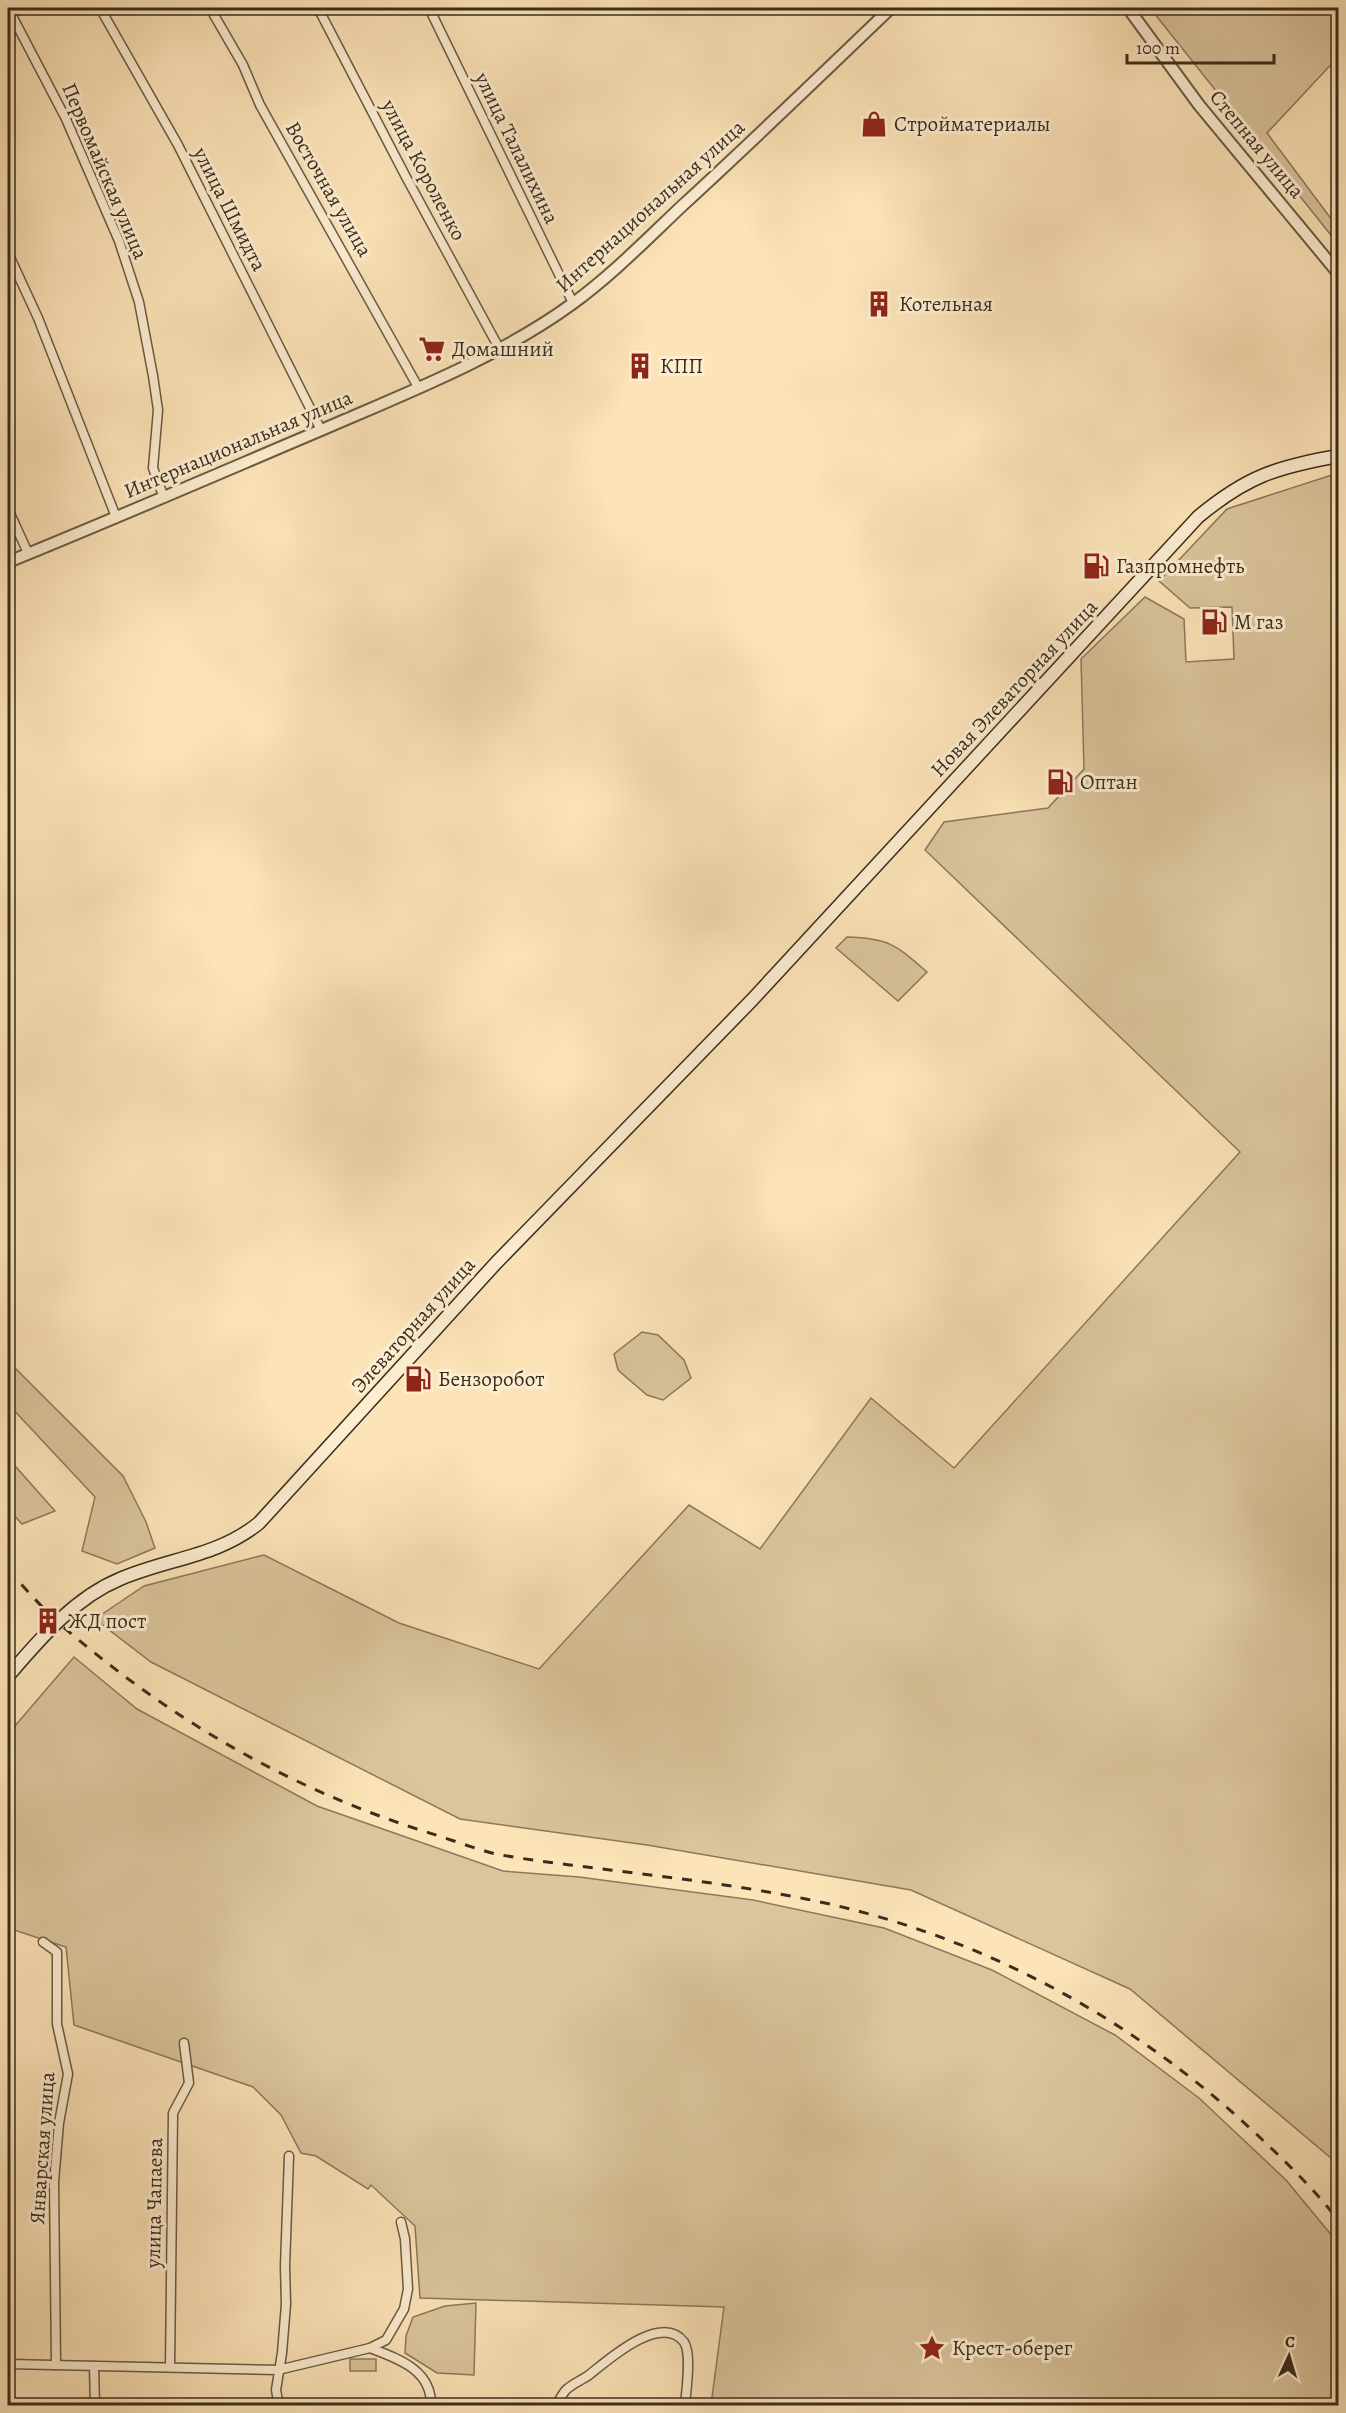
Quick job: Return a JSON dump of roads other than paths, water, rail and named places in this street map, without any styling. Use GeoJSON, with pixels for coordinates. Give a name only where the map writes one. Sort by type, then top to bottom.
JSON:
{"type":"FeatureCollection","features":[{"type":"Feature","properties":{"kind":"main road","name":"Новая Элеваторная улица"},"geometry":{"type":"LineString","coordinates":[[752,1000],[1198,517],[1224,495],[1265,473],[1338,456]]}},
{"type":"Feature","properties":{"kind":"main road","name":"Элеваторная улица"},"geometry":{"type":"LineString","coordinates":[[8,1676],[84,1599],[143,1570],[216,1550],[242,1537],[259,1523],[496,1263],[752,1000]]}},
{"type":"Feature","properties":{"kind":"street","name":"Первомайская улица"},"geometry":{"type":"LineString","coordinates":[[8,8],[66,119],[119,241],[139,302],[158,410],[153,468],[164,498]]}},
{"type":"Feature","properties":{"kind":"street","name":"улица Шмидта"},"geometry":{"type":"LineString","coordinates":[[100,8],[178,145],[321,430]]}},
{"type":"Feature","properties":{"kind":"street","name":"Восточная улица"},"geometry":{"type":"LineString","coordinates":[[210,8],[243,65],[260,105],[418,387]]}},
{"type":"Feature","properties":{"kind":"street","name":"улица Короленко"},"geometry":{"type":"LineString","coordinates":[[318,8],[499,348]]}},
{"type":"Feature","properties":{"kind":"street","name":"улица Талалихина"},"geometry":{"type":"LineString","coordinates":[[429,8],[573,303]]}},
{"type":"Feature","properties":{"kind":"street","name":"Интернациональная улица"},"geometry":{"type":"LineString","coordinates":[[8,562],[164,498],[418,387],[499,348],[573,303],[613,270],[891,8]]}},
{"type":"Feature","properties":{"kind":"street","name":"Степная улица"},"geometry":{"type":"LineString","coordinates":[[1128,8],[1199,105],[1338,273]]}},
{"type":"Feature","properties":{"kind":"street"},"geometry":{"type":"LineString","coordinates":[[8,253],[38,318],[116,517]]}},
{"type":"Feature","properties":{"kind":"street"},"geometry":{"type":"LineString","coordinates":[[8,509],[28,554]]}},
{"type":"Feature","properties":{"kind":"street","name":"Январская улица"},"geometry":{"type":"LineString","coordinates":[[43,1941],[57,1952],[57,2024],[68,2074],[59,2123],[54,2182],[56,2365]]}},
{"type":"Feature","properties":{"kind":"street","name":"улица Чапаева"},"geometry":{"type":"LineString","coordinates":[[170,2367],[173,2114],[189,2083],[184,2043]]}},
{"type":"Feature","properties":{"kind":"street"},"geometry":{"type":"LineString","coordinates":[[279,2406],[276,2390],[286,2304],[285,2266],[290,2156]]}},
{"type":"Feature","properties":{"kind":"street"},"geometry":{"type":"LineString","coordinates":[[8,2364],[278,2370],[370,2348],[386,2340],[404,2309],[408,2289],[405,2239],[401,2222]]}},
{"type":"Feature","properties":{"kind":"street"},"geometry":{"type":"LineString","coordinates":[[556,2406],[566,2390],[633,2342],[656,2333],[667,2332],[684,2341],[688,2350],[685,2406]]}},
{"type":"Feature","properties":{"kind":"street"},"geometry":{"type":"LineString","coordinates":[[370,2348],[403,2362],[426,2380],[431,2393],[431,2406]]}},
{"type":"Feature","properties":{"kind":"street"},"geometry":{"type":"LineString","coordinates":[[94,2366],[95,2406]]}},
{"type":"Feature","properties":{"kind":"railway"},"geometry":{"type":"LineString","coordinates":[[8,1570],[61,1625],[144,1691],[187,1720],[277,1771],[373,1813],[496,1854],[757,1890],[806,1899],[871,1915],[935,1935],[997,1960],[1056,1990],[1114,2024],[1169,2061],[1271,2148],[1338,2220]]}},
{"type":"Feature","properties":{"kind":"place","name":"Стройматериалы"},"geometry":{"type":"Point","coordinates":[874,124]}},
{"type":"Feature","properties":{"kind":"place","name":"Котельная"},"geometry":{"type":"Point","coordinates":[879,304]}},
{"type":"Feature","properties":{"kind":"place","name":"Домашний"},"geometry":{"type":"Point","coordinates":[432,349]}},
{"type":"Feature","properties":{"kind":"place","name":"КПП"},"geometry":{"type":"Point","coordinates":[640,366]}},
{"type":"Feature","properties":{"kind":"place","name":"Газпромнефть"},"geometry":{"type":"Point","coordinates":[1096,566]}},
{"type":"Feature","properties":{"kind":"place","name":"М газ"},"geometry":{"type":"Point","coordinates":[1214,622]}},
{"type":"Feature","properties":{"kind":"place","name":"Оптан"},"geometry":{"type":"Point","coordinates":[1060,782]}},
{"type":"Feature","properties":{"kind":"place","name":"Бензоробот"},"geometry":{"type":"Point","coordinates":[418,1379]}},
{"type":"Feature","properties":{"kind":"place","name":"ЖД пост"},"geometry":{"type":"Point","coordinates":[48,1621]}},
{"type":"Feature","properties":{"kind":"place","name":"Крест-оберег"},"geometry":{"type":"Point","coordinates":[932,2348]}}]}
